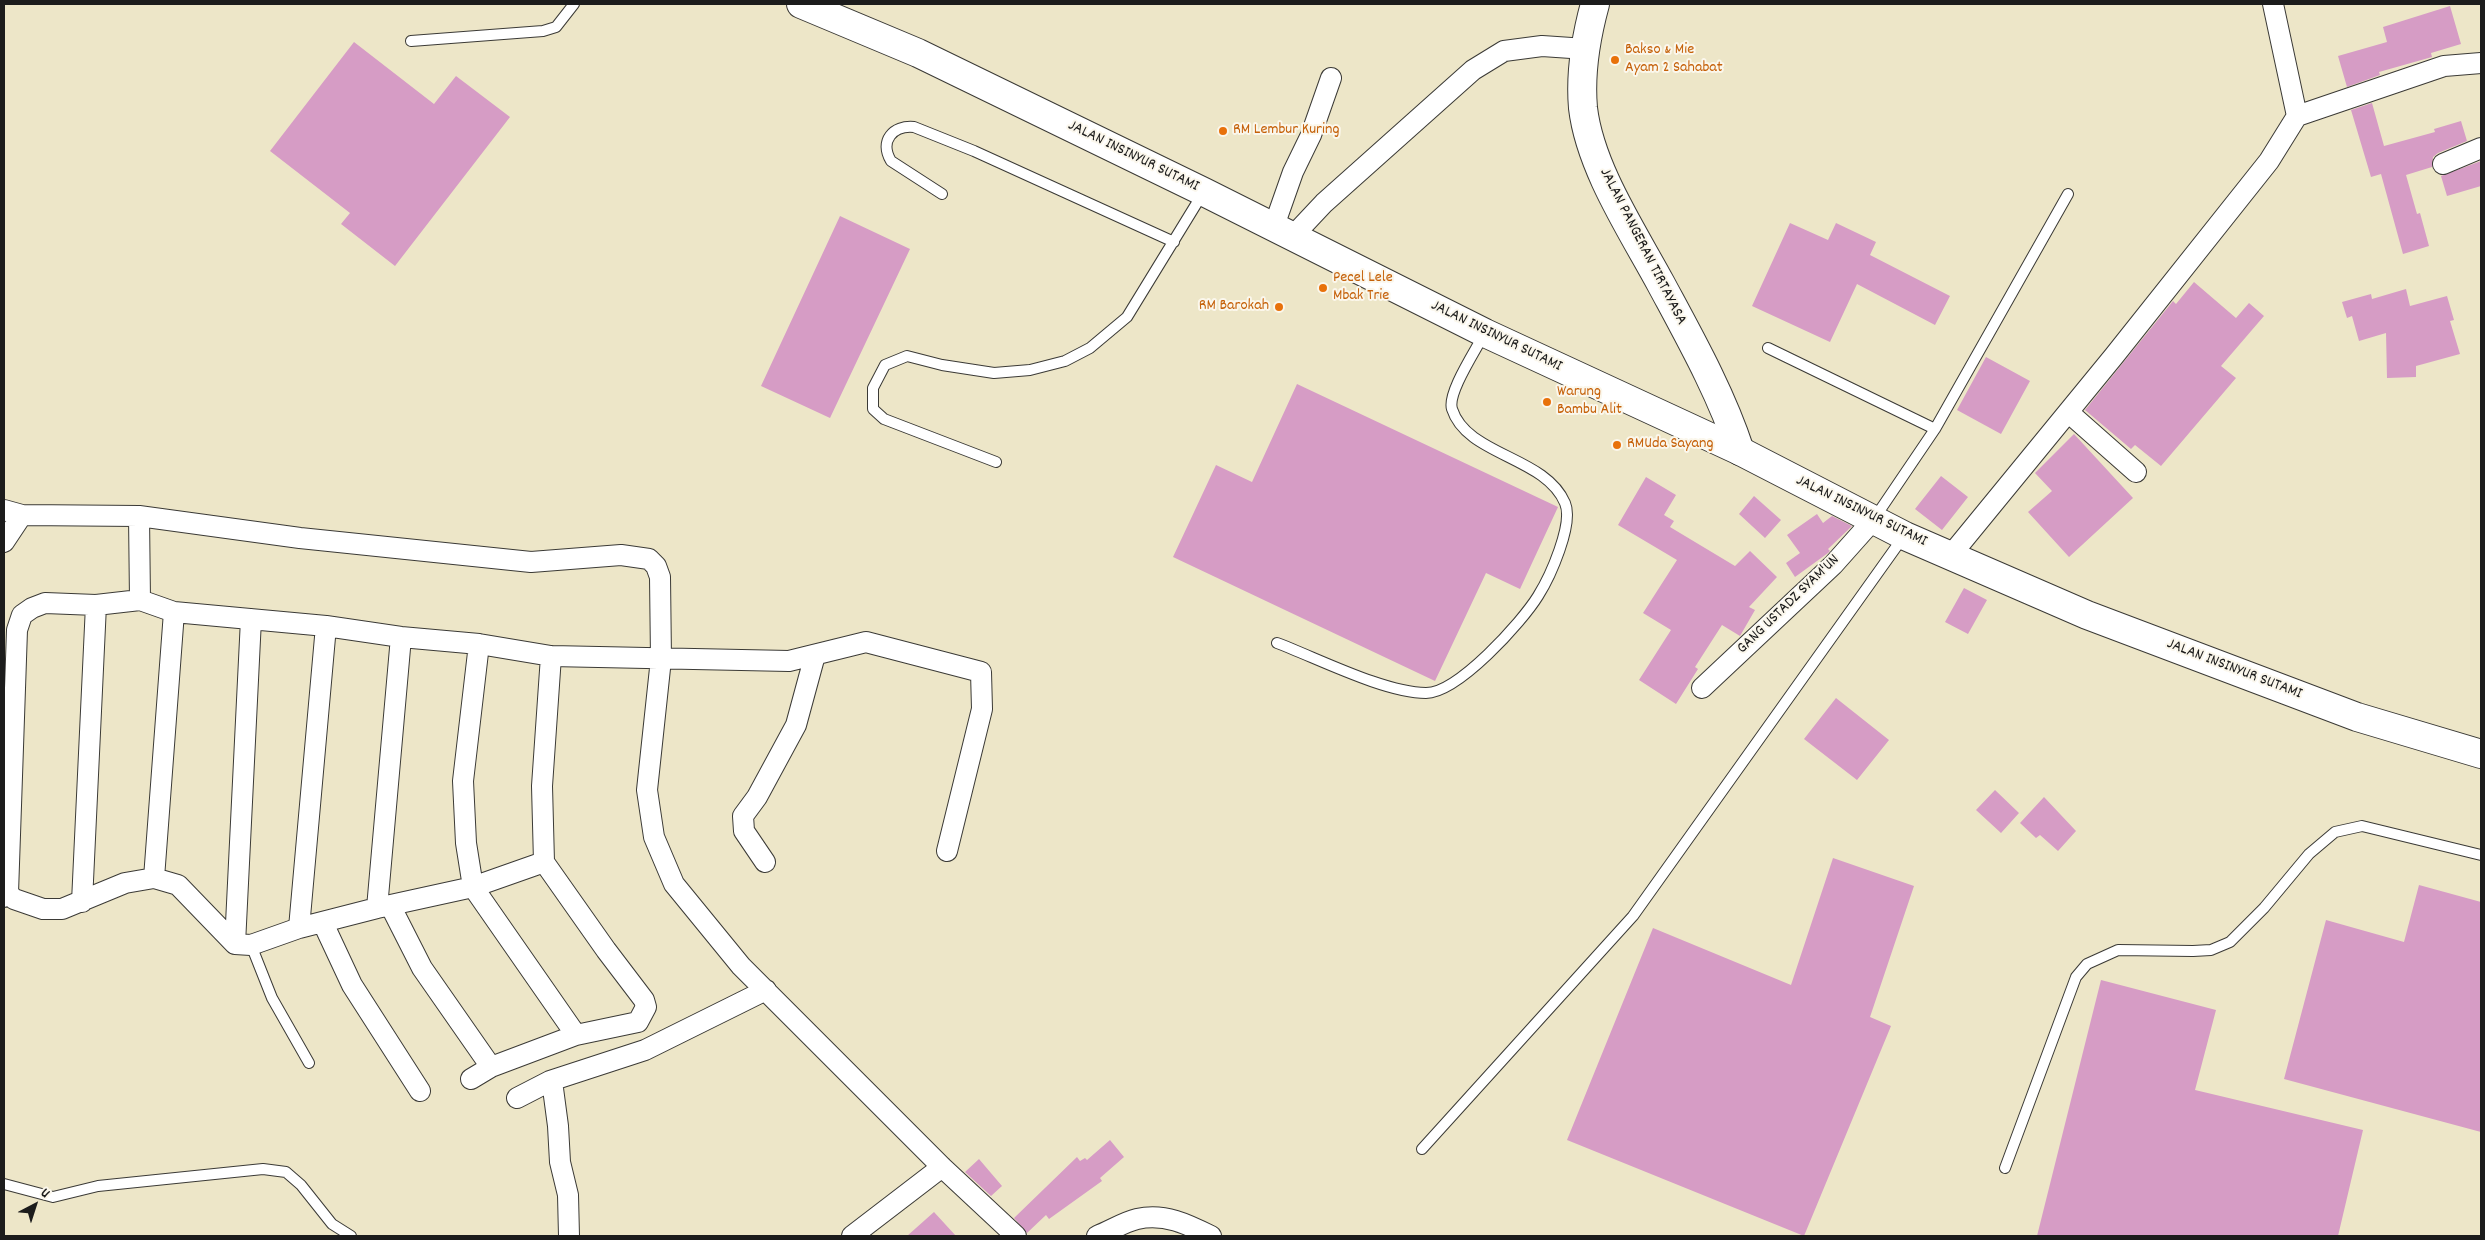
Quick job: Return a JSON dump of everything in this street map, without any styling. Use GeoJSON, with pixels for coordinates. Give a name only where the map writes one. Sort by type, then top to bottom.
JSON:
{"type":"FeatureCollection","features":[{"type":"Feature","properties":{"kind":"main road","name":"JALAN INSINYUR SUTAMI"},"geometry":{"type":"LineString","coordinates":[[801,4],[918,53],[1204,192],[1485,332],[1740,451],[1905,536],[2087,615],[2357,717],[2481,754]]}},
{"type":"Feature","properties":{"kind":"main road","name":"JALAN PANGERAN TIRTAYASA"},"geometry":{"type":"LineString","coordinates":[[1595,4],[1586,49],[1582,83],[1584,111],[1608,186],[1635,240],[1716,387],[1740,451]]}},
{"type":"Feature","properties":{"kind":"street"},"geometry":{"type":"LineString","coordinates":[[2273,4],[2297,116]]}},
{"type":"Feature","properties":{"kind":"street"},"geometry":{"type":"LineString","coordinates":[[1283,231],[1324,203],[1473,70],[1504,51],[1542,46],[1586,49]]}},
{"type":"Feature","properties":{"kind":"street"},"geometry":{"type":"LineString","coordinates":[[1951,555],[2269,161],[2297,116],[2444,66],[2481,63]]}},
{"type":"Feature","properties":{"kind":"street"},"geometry":{"type":"LineString","coordinates":[[1283,231],[1292,172],[1312,135],[1331,78]]}},
{"type":"Feature","properties":{"kind":"street"},"geometry":{"type":"LineString","coordinates":[[2443,164],[2481,148]]}},
{"type":"Feature","properties":{"kind":"street"},"geometry":{"type":"LineString","coordinates":[[2068,412],[2136,472]]}},
{"type":"Feature","properties":{"kind":"street"},"geometry":{"type":"LineString","coordinates":[[4,542],[13,512],[139,516],[300,538],[531,562],[621,555],[649,559],[656,566],[660,577],[661,659],[647,790],[654,837],[674,884],[741,966],[942,1167],[1016,1236]]}},
{"type":"Feature","properties":{"kind":"street"},"geometry":{"type":"LineString","coordinates":[[139,516],[140,600]]}},
{"type":"Feature","properties":{"kind":"street","name":"GANG USTADZ SYAM'UN"},"geometry":{"type":"LineString","coordinates":[[1702,688],[1833,566],[1874,519]]}},
{"type":"Feature","properties":{"kind":"street"},"geometry":{"type":"LineString","coordinates":[[243,945],[178,885],[154,878],[125,883],[93,895],[82,902],[62,910],[43,909],[6,895],[17,630],[22,615],[32,608],[45,603],[96,605],[140,600],[174,612],[326,626],[401,638],[479,644],[551,656],[789,661],[866,642],[981,672],[982,709],[947,851]]}},
{"type":"Feature","properties":{"kind":"street"},"geometry":{"type":"LineString","coordinates":[[82,902],[96,605]]}},
{"type":"Feature","properties":{"kind":"street"},"geometry":{"type":"LineString","coordinates":[[154,878],[174,612]]}},
{"type":"Feature","properties":{"kind":"street"},"geometry":{"type":"LineString","coordinates":[[243,945],[252,619]]}},
{"type":"Feature","properties":{"kind":"street"},"geometry":{"type":"LineString","coordinates":[[299,928],[326,626]]}},
{"type":"Feature","properties":{"kind":"street"},"geometry":{"type":"LineString","coordinates":[[401,638],[384,906],[422,968],[491,1067]]}},
{"type":"Feature","properties":{"kind":"street"},"geometry":{"type":"LineString","coordinates":[[479,644],[463,782],[466,843],[473,888],[576,1035]]}},
{"type":"Feature","properties":{"kind":"street"},"geometry":{"type":"LineString","coordinates":[[765,862],[744,831],[743,816],[757,797],[796,725],[815,655]]}},
{"type":"Feature","properties":{"kind":"street"},"geometry":{"type":"LineString","coordinates":[[471,1078],[491,1067],[576,1035],[638,1022],[646,1007],[644,1000],[544,862],[542,786],[551,656]]}},
{"type":"Feature","properties":{"kind":"street"},"geometry":{"type":"LineString","coordinates":[[243,945],[384,906],[473,888],[544,862]]}},
{"type":"Feature","properties":{"kind":"street"},"geometry":{"type":"LineString","coordinates":[[323,923],[352,985],[420,1090]]}},
{"type":"Feature","properties":{"kind":"street"},"geometry":{"type":"LineString","coordinates":[[517,1098],[552,1080],[646,1050],[766,990]]}},
{"type":"Feature","properties":{"kind":"street"},"geometry":{"type":"LineString","coordinates":[[552,1080],[558,1126],[560,1162],[568,1195],[569,1236]]}},
{"type":"Feature","properties":{"kind":"street"},"geometry":{"type":"LineString","coordinates":[[852,1236],[942,1167]]}},
{"type":"Feature","properties":{"kind":"street"},"geometry":{"type":"LineString","coordinates":[[1097,1236],[1136,1219],[1160,1217],[1182,1221],[1211,1236]]}},
{"type":"Feature","properties":{"kind":"lane"},"geometry":{"type":"LineString","coordinates":[[410,42],[543,30],[556,27],[574,4]]}},
{"type":"Feature","properties":{"kind":"lane"},"geometry":{"type":"LineString","coordinates":[[942,194],[891,161],[886,153],[886,144],[889,136],[896,130],[904,126],[914,127],[974,150],[1174,242]]}},
{"type":"Feature","properties":{"kind":"lane"},"geometry":{"type":"LineString","coordinates":[[996,462],[884,419],[873,409],[873,388],[885,365],[907,356],[942,365],[994,374],[1030,370],[1065,361],[1090,348],[1127,317],[1204,192]]}},
{"type":"Feature","properties":{"kind":"lane"},"geometry":{"type":"LineString","coordinates":[[1874,519],[1935,429],[2068,194]]}},
{"type":"Feature","properties":{"kind":"lane"},"geometry":{"type":"LineString","coordinates":[[1277,643],[1386,686],[1428,693],[1451,683],[1483,660],[1510,632],[1539,595],[1558,554],[1567,524],[1566,504],[1553,487],[1529,467],[1475,438],[1457,423],[1451,407],[1456,386],[1485,332]]}},
{"type":"Feature","properties":{"kind":"lane"},"geometry":{"type":"LineString","coordinates":[[1768,348],[1935,429]]}},
{"type":"Feature","properties":{"kind":"lane"},"geometry":{"type":"LineString","coordinates":[[1422,1149],[1634,916],[1905,536]]}},
{"type":"Feature","properties":{"kind":"lane"},"geometry":{"type":"LineString","coordinates":[[2005,1168],[2076,977],[2088,964],[2118,950],[2211,950],[2230,942],[2264,908],[2309,854],[2335,832],[2362,826],[2481,855]]}},
{"type":"Feature","properties":{"kind":"lane"},"geometry":{"type":"LineString","coordinates":[[243,945],[309,1063]]}},
{"type":"Feature","properties":{"kind":"lane"},"geometry":{"type":"LineString","coordinates":[[4,1184],[53,1197],[98,1186],[263,1169],[286,1172],[301,1185],[332,1224],[351,1236]]}},
{"type":"Feature","properties":{"kind":"building"},"geometry":{"type":"Polygon","coordinates":[[[2450,6],[2461,44],[2431,53],[2432,57],[2379,72],[2380,75],[2347,87],[2338,56],[2387,42],[2383,27],[2450,6]]]}},
{"type":"Feature","properties":{"kind":"building"},"geometry":{"type":"Polygon","coordinates":[[[354,42],[434,104],[456,76],[510,117],[395,266],[341,224],[350,213],[270,151],[354,42]]]}},
{"type":"Feature","properties":{"kind":"building"},"geometry":{"type":"Polygon","coordinates":[[[2372,103],[2384,146],[2435,132],[2434,129],[2461,121],[2467,141],[2438,153],[2433,157],[2432,167],[2406,175],[2417,214],[2420,213],[2429,246],[2403,254],[2381,174],[2371,177],[2351,110],[2372,103]]]}},
{"type":"Feature","properties":{"kind":"building"},"geometry":{"type":"Polygon","coordinates":[[[2481,161],[2481,186],[2447,196],[2441,176],[2481,161]]]}},
{"type":"Feature","properties":{"kind":"building"},"geometry":{"type":"Polygon","coordinates":[[[840,216],[910,249],[830,418],[761,386],[840,216]]]}},
{"type":"Feature","properties":{"kind":"building"},"geometry":{"type":"Polygon","coordinates":[[[1790,223],[1828,240],[1836,223],[1876,242],[1870,255],[1950,296],[1935,325],[1857,284],[1830,342],[1752,306],[1790,223]]]}},
{"type":"Feature","properties":{"kind":"building"},"geometry":{"type":"Polygon","coordinates":[[[2194,282],[2236,318],[2249,303],[2264,316],[2221,366],[2236,378],[2161,466],[2135,445],[2131,449],[2085,410],[2173,301],[2176,304],[2194,282]]]}},
{"type":"Feature","properties":{"kind":"building"},"geometry":{"type":"Polygon","coordinates":[[[2406,289],[2410,306],[2447,296],[2454,320],[2450,321],[2460,354],[2416,366],[2416,377],[2387,378],[2386,333],[2359,341],[2352,316],[2347,318],[2342,302],[2371,294],[2372,299],[2406,289]]]}},
{"type":"Feature","properties":{"kind":"building"},"geometry":{"type":"Polygon","coordinates":[[[1986,357],[2030,381],[2001,434],[1957,410],[1986,357]]]}},
{"type":"Feature","properties":{"kind":"building"},"geometry":{"type":"Polygon","coordinates":[[[1297,384],[1558,507],[1520,589],[1486,573],[1435,681],[1173,557],[1216,465],[1252,482],[1297,384]]]}},
{"type":"Feature","properties":{"kind":"building"},"geometry":{"type":"Polygon","coordinates":[[[2074,434],[2133,498],[2069,557],[2028,512],[2052,491],[2035,473],[2074,434]]]}},
{"type":"Feature","properties":{"kind":"building"},"geometry":{"type":"Polygon","coordinates":[[[1941,476],[1968,497],[1942,530],[1915,509],[1941,476]]]}},
{"type":"Feature","properties":{"kind":"building"},"geometry":{"type":"Polygon","coordinates":[[[1646,477],[1676,495],[1664,515],[1674,521],[1670,527],[1735,566],[1750,551],[1777,577],[1749,607],[1755,610],[1740,636],[1722,625],[1695,667],[1698,669],[1676,704],[1639,680],[1671,630],[1643,613],[1677,560],[1618,525],[1646,477]]]}},
{"type":"Feature","properties":{"kind":"building"},"geometry":{"type":"Polygon","coordinates":[[[1754,496],[1781,520],[1765,538],[1739,514],[1754,496]]]}},
{"type":"Feature","properties":{"kind":"building"},"geometry":{"type":"Polygon","coordinates":[[[1817,514],[1823,523],[1832,516],[1852,526],[1828,549],[1830,551],[1828,553],[1795,577],[1786,563],[1800,553],[1787,535],[1817,514]]]}},
{"type":"Feature","properties":{"kind":"building"},"geometry":{"type":"Polygon","coordinates":[[[1964,588],[1987,600],[1968,634],[1945,622],[1964,588]]]}},
{"type":"Feature","properties":{"kind":"building"},"geometry":{"type":"Polygon","coordinates":[[[1836,698],[1889,740],[1857,780],[1804,739],[1836,698]]]}},
{"type":"Feature","properties":{"kind":"building"},"geometry":{"type":"Polygon","coordinates":[[[1995,790],[2019,813],[2001,833],[1976,810],[1995,790]]]}},
{"type":"Feature","properties":{"kind":"building"},"geometry":{"type":"Polygon","coordinates":[[[2044,797],[2076,831],[2058,851],[2040,835],[2036,838],[2020,823],[2044,797]]]}},
{"type":"Feature","properties":{"kind":"building"},"geometry":{"type":"Polygon","coordinates":[[[1833,858],[1914,886],[1870,1017],[1891,1026],[1804,1236],[1567,1140],[1653,928],[1791,985],[1833,858]]]}},
{"type":"Feature","properties":{"kind":"building"},"geometry":{"type":"Polygon","coordinates":[[[2419,885],[2481,902],[2481,1132],[2284,1079],[2326,920],[2404,942],[2419,885]]]}},
{"type":"Feature","properties":{"kind":"building"},"geometry":{"type":"Polygon","coordinates":[[[2101,980],[2216,1010],[2195,1090],[2363,1130],[2338,1236],[2037,1236],[2101,980]]]}},
{"type":"Feature","properties":{"kind":"building"},"geometry":{"type":"Polygon","coordinates":[[[1110,1140],[1124,1157],[1100,1178],[1102,1181],[1049,1219],[1046,1215],[1027,1233],[1014,1218],[1077,1157],[1080,1161],[1085,1158],[1087,1160],[1110,1140]]]}},
{"type":"Feature","properties":{"kind":"building"},"geometry":{"type":"Polygon","coordinates":[[[979,1159],[1002,1186],[991,1196],[965,1172],[979,1159]]]}},
{"type":"Feature","properties":{"kind":"building"},"geometry":{"type":"Polygon","coordinates":[[[934,1212],[956,1236],[907,1236],[934,1212]]]}},
{"type":"Feature","properties":{"kind":"place","name":"Bakso & Mie Ayam 2 Sahabat"},"geometry":{"type":"Point","coordinates":[1615,60]}},
{"type":"Feature","properties":{"kind":"place","name":"RM Lembur Kuring"},"geometry":{"type":"Point","coordinates":[1223,131]}},
{"type":"Feature","properties":{"kind":"place","name":"Pecel Lele Mbak Trie"},"geometry":{"type":"Point","coordinates":[1323,288]}},
{"type":"Feature","properties":{"kind":"place","name":"RM Barokah"},"geometry":{"type":"Point","coordinates":[1279,307]}},
{"type":"Feature","properties":{"kind":"place","name":"Warung Bambu Alit"},"geometry":{"type":"Point","coordinates":[1547,402]}},
{"type":"Feature","properties":{"kind":"place","name":"RMUda Sayang"},"geometry":{"type":"Point","coordinates":[1617,445]}}]}
